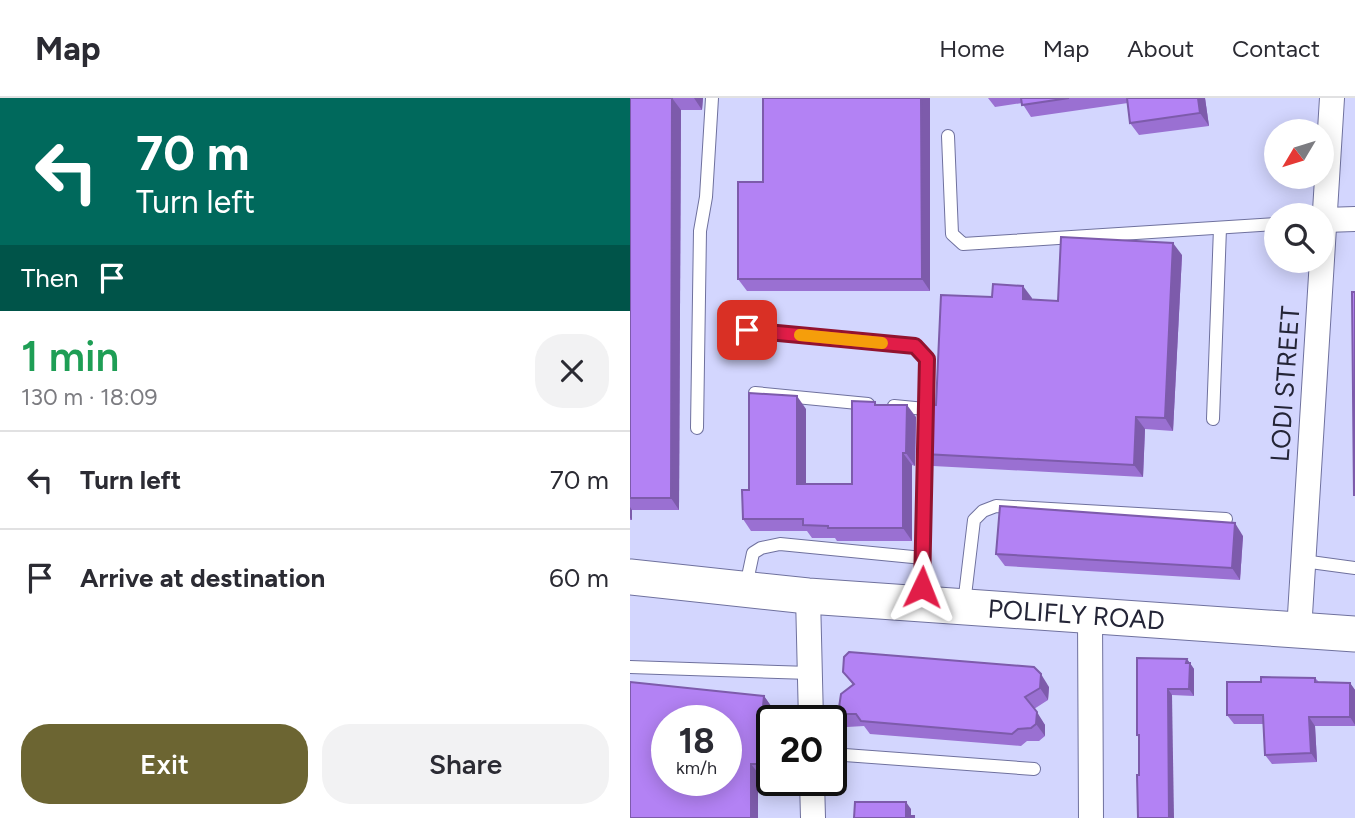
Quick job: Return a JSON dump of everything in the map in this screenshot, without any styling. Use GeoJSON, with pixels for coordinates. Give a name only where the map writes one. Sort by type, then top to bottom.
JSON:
{"type":"FeatureCollection","features":[{"type":"Feature","properties":{"kind":"main road","name":"POLIFLY ROAD"},"geometry":{"type":"LineString","coordinates":[[630,577],[921,605],[1355,634]]}},
{"type":"Feature","properties":{"kind":"street","name":"LODI STREET"},"geometry":{"type":"LineString","coordinates":[[1324,203],[1332,98]]}},
{"type":"Feature","properties":{"kind":"street"},"geometry":{"type":"LineString","coordinates":[[1334,220],[1355,219]]}},
{"type":"Feature","properties":{"kind":"street","name":"LODI STREET"},"geometry":{"type":"LineString","coordinates":[[1299,631],[1320,273]]}},
{"type":"Feature","properties":{"kind":"street"},"geometry":{"type":"LineString","coordinates":[[808,596],[811,705]]}},
{"type":"Feature","properties":{"kind":"street"},"geometry":{"type":"LineString","coordinates":[[1090,617],[1091,818]]}},
{"type":"Feature","properties":{"kind":"street"},"geometry":{"type":"LineString","coordinates":[[812,796],[813,818]]}},
{"type":"Feature","properties":{"kind":"lane"},"geometry":{"type":"LineString","coordinates":[[697,428],[700,231],[706,197],[712,98]]}},
{"type":"Feature","properties":{"kind":"lane"},"geometry":{"type":"LineString","coordinates":[[948,136],[952,234],[963,244],[1264,225]]}},
{"type":"Feature","properties":{"kind":"lane"},"geometry":{"type":"LineString","coordinates":[[1213,419],[1220,228]]}},
{"type":"Feature","properties":{"kind":"lane"},"geometry":{"type":"LineString","coordinates":[[747,330],[915,346],[927,359],[921,605]]}},
{"type":"Feature","properties":{"kind":"lane"},"geometry":{"type":"LineString","coordinates":[[755,393],[925,409]]}},
{"type":"Feature","properties":{"kind":"lane"},"geometry":{"type":"LineString","coordinates":[[964,608],[974,520],[983,511],[996,506],[1226,519]]}},
{"type":"Feature","properties":{"kind":"lane"},"geometry":{"type":"LineString","coordinates":[[746,589],[753,553],[761,548],[780,544],[923,558]]}},
{"type":"Feature","properties":{"kind":"lane"},"geometry":{"type":"LineString","coordinates":[[1303,561],[1355,568]]}},
{"type":"Feature","properties":{"kind":"lane"},"geometry":{"type":"LineString","coordinates":[[630,667],[810,674]]}},
{"type":"Feature","properties":{"kind":"lane"},"geometry":{"type":"LineString","coordinates":[[847,755],[1034,769]]}},
{"type":"Feature","properties":{"kind":"building"},"geometry":{"type":"Polygon","coordinates":[[[630,98],[672,98],[671,498],[630,498],[630,98]]]}},
{"type":"Feature","properties":{"kind":"building"},"geometry":{"type":"Polygon","coordinates":[[[763,98],[921,98],[922,279],[738,279],[738,182],[763,182],[763,98]]]}},
{"type":"Feature","properties":{"kind":"building"},"geometry":{"type":"Polygon","coordinates":[[[1021,98],[1069,98],[1022,105],[1021,98]]]}},
{"type":"Feature","properties":{"kind":"building"},"geometry":{"type":"Polygon","coordinates":[[[1127,98],[1198,98],[1200,113],[1130,123],[1127,98]]]}},
{"type":"Feature","properties":{"kind":"building"},"geometry":{"type":"Polygon","coordinates":[[[1061,237],[1173,243],[1165,418],[1136,417],[1134,465],[924,454],[925,405],[936,405],[941,295],[992,297],[993,284],[1023,286],[1023,299],[1058,301],[1061,237]]]}},
{"type":"Feature","properties":{"kind":"building"},"geometry":{"type":"Polygon","coordinates":[[[1352,292],[1355,292],[1355,495],[1354,495],[1352,292]]]}},
{"type":"Feature","properties":{"kind":"building"},"geometry":{"type":"Polygon","coordinates":[[[749,393],[797,396],[797,484],[852,484],[852,401],[875,402],[875,405],[907,405],[906,453],[903,453],[903,528],[828,528],[803,525],[803,519],[743,519],[742,490],[749,490],[749,393]]]}},
{"type":"Feature","properties":{"kind":"building"},"geometry":{"type":"Polygon","coordinates":[[[1000,506],[1235,523],[1232,568],[996,554],[1000,506]]]}},
{"type":"Feature","properties":{"kind":"building"},"geometry":{"type":"Polygon","coordinates":[[[849,652],[1034,667],[1041,674],[1040,688],[1025,697],[1037,712],[1036,724],[1031,728],[1018,729],[1012,734],[861,721],[856,714],[847,714],[847,705],[839,705],[841,694],[854,684],[843,672],[844,657],[849,652]]]}},
{"type":"Feature","properties":{"kind":"building"},"geometry":{"type":"Polygon","coordinates":[[[1137,658],[1187,659],[1186,663],[1190,663],[1189,689],[1168,689],[1169,818],[1138,818],[1137,658]]]}},
{"type":"Feature","properties":{"kind":"building"},"geometry":{"type":"Polygon","coordinates":[[[1261,677],[1315,678],[1315,682],[1350,683],[1350,717],[1309,717],[1311,753],[1265,755],[1263,715],[1227,715],[1227,682],[1261,682],[1261,677]]]}},
{"type":"Feature","properties":{"kind":"building"},"geometry":{"type":"Polygon","coordinates":[[[630,682],[764,696],[763,705],[756,705],[756,764],[751,764],[751,818],[630,818],[630,682]]]}},
{"type":"Feature","properties":{"kind":"building"},"geometry":{"type":"Polygon","coordinates":[[[855,802],[906,802],[906,816],[914,818],[854,818],[855,802]]]}},
{"type":"Feature","properties":{"kind":"slow traffic"},"geometry":{"type":"LineString","coordinates":[[800,335],[882,343]]}},
{"type":"Feature","properties":{"kind":"route"},"geometry":{"type":"LineString","coordinates":[[747,330],[915,346],[927,359],[922,587]]}}]}
